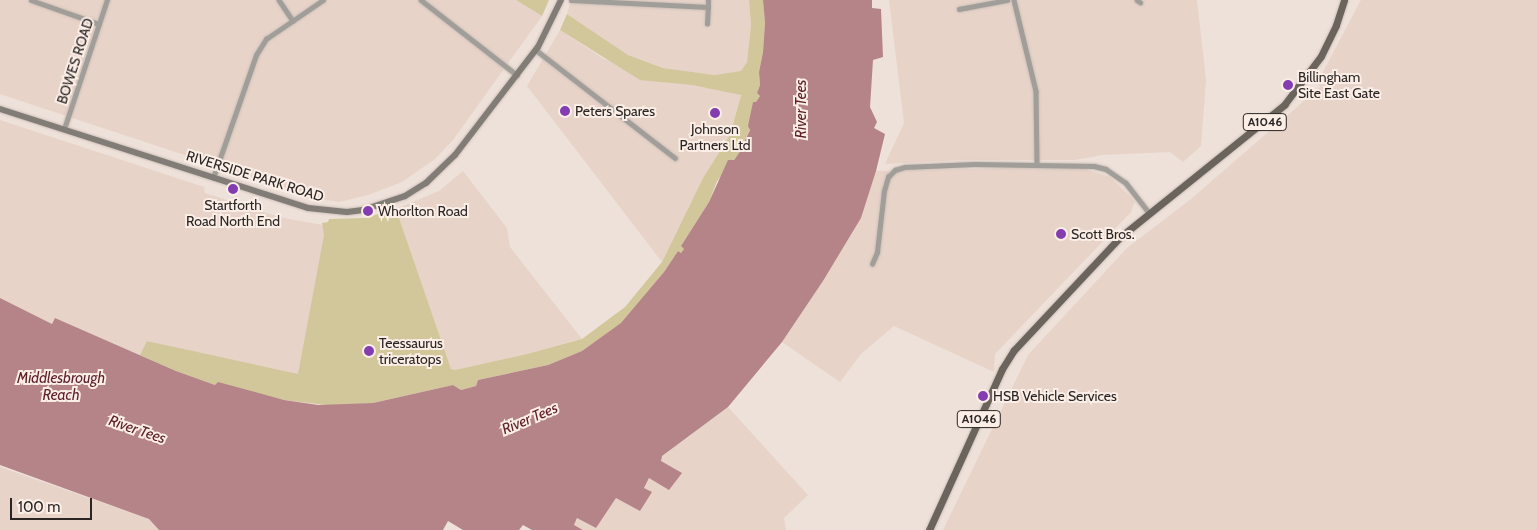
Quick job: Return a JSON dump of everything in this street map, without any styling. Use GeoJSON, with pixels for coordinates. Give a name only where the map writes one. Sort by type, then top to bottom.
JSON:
{"type":"FeatureCollection","features":[{"type":"Feature","properties":{"kind":"main road","name":"A1046"},"geometry":{"type":"LineString","coordinates":[[928,530],[1006,360],[1120,237],[1196,174],[1266,121],[1298,88],[1325,49],[1336,25],[1344,0]]}},
{"type":"Feature","properties":{"kind":"street"},"geometry":{"type":"LineString","coordinates":[[31,0],[99,24]]}},
{"type":"Feature","properties":{"kind":"street","name":"BOWES ROAD"},"geometry":{"type":"LineString","coordinates":[[64,130],[107,0]]}},
{"type":"Feature","properties":{"kind":"street"},"geometry":{"type":"LineString","coordinates":[[278,0],[293,21]]}},
{"type":"Feature","properties":{"kind":"street"},"geometry":{"type":"LineString","coordinates":[[213,178],[256,55],[266,39],[323,0]]}},
{"type":"Feature","properties":{"kind":"street"},"geometry":{"type":"LineString","coordinates":[[421,0],[517,75]]}},
{"type":"Feature","properties":{"kind":"street","name":"RIVERSIDE PARK ROAD"},"geometry":{"type":"LineString","coordinates":[[0,109],[308,208],[347,212],[389,203],[426,183],[455,155],[536,50],[556,13],[560,0]]}},
{"type":"Feature","properties":{"kind":"street"},"geometry":{"type":"LineString","coordinates":[[571,0],[708,8]]}},
{"type":"Feature","properties":{"kind":"street"},"geometry":{"type":"LineString","coordinates":[[707,24],[708,0]]}},
{"type":"Feature","properties":{"kind":"street"},"geometry":{"type":"LineString","coordinates":[[959,10],[1007,0]]}},
{"type":"Feature","properties":{"kind":"street"},"geometry":{"type":"LineString","coordinates":[[1014,0],[1036,91],[1037,165]]}},
{"type":"Feature","properties":{"kind":"street"},"geometry":{"type":"LineString","coordinates":[[536,50],[675,158]]}},
{"type":"Feature","properties":{"kind":"street"},"geometry":{"type":"LineString","coordinates":[[872,264],[877,252],[884,191],[888,177],[895,170],[905,167],[974,164],[1106,169],[1126,183],[1149,212]]}},
{"type":"Feature","properties":{"kind":"shaded area"},"geometry":{"type":"Polygon","coordinates":[[[0,0],[516,0],[542,16],[453,140],[435,159],[402,182],[368,195],[339,202],[314,198],[0,94],[0,0]]]}},
{"type":"Feature","properties":{"kind":"shaded area"},"geometry":{"type":"Polygon","coordinates":[[[516,0],[549,0],[542,16],[516,0]]]}},
{"type":"Feature","properties":{"kind":"shaded area"},"geometry":{"type":"Polygon","coordinates":[[[571,0],[749,0],[751,25],[747,62],[741,72],[715,75],[663,68],[628,55],[567,14],[571,0]]]}},
{"type":"Feature","properties":{"kind":"shaded area"},"geometry":{"type":"Polygon","coordinates":[[[749,0],[763,0],[765,23],[763,52],[759,72],[760,85],[757,93],[760,96],[756,102],[753,102],[750,129],[739,153],[717,181],[709,202],[681,246],[684,249],[681,253],[678,251],[664,272],[621,324],[582,351],[548,365],[478,380],[476,386],[461,390],[453,385],[373,403],[334,406],[284,400],[215,385],[140,355],[147,341],[298,374],[324,235],[322,223],[328,222],[329,219],[364,218],[396,209],[451,369],[455,370],[527,354],[582,339],[625,307],[662,262],[703,178],[730,135],[741,95],[692,85],[640,80],[560,30],[567,14],[628,55],[663,68],[715,75],[741,71],[747,62],[751,25],[749,0]]]}},
{"type":"Feature","properties":{"kind":"shaded area"},"geometry":{"type":"Polygon","coordinates":[[[889,0],[1197,0],[1206,80],[1201,146],[1183,162],[1170,152],[1102,155],[1075,160],[963,160],[885,164],[904,123],[889,0]]]}},
{"type":"Feature","properties":{"kind":"shaded area"},"geometry":{"type":"Polygon","coordinates":[[[1361,0],[1537,0],[1537,530],[943,530],[1028,355],[1127,248],[1191,199],[1320,87],[1318,81],[1361,0]]]}},
{"type":"Feature","properties":{"kind":"shaded area"},"geometry":{"type":"Polygon","coordinates":[[[560,30],[604,59],[692,85],[741,94],[730,135],[703,178],[662,262],[527,86],[560,30]]]}},
{"type":"Feature","properties":{"kind":"shaded area"},"geometry":{"type":"Polygon","coordinates":[[[0,120],[204,187],[205,193],[279,217],[328,226],[300,377],[148,341],[140,355],[55,318],[52,324],[0,298],[0,120]]]}},
{"type":"Feature","properties":{"kind":"shaded area"},"geometry":{"type":"Polygon","coordinates":[[[1014,168],[1085,169],[1110,177],[1135,201],[1131,212],[995,354],[994,372],[894,326],[861,354],[840,382],[782,342],[823,281],[861,218],[876,171],[1014,168]]]}},
{"type":"Feature","properties":{"kind":"shaded area"},"geometry":{"type":"Polygon","coordinates":[[[463,171],[507,228],[510,247],[582,339],[527,354],[455,370],[451,369],[396,209],[439,191],[463,171]]]}},
{"type":"Feature","properties":{"kind":"shaded area"},"geometry":{"type":"Polygon","coordinates":[[[728,407],[808,495],[784,518],[786,530],[583,530],[574,525],[578,518],[596,528],[616,498],[651,492],[644,488],[662,456],[728,407]]]}},
{"type":"Feature","properties":{"kind":"shaded area"},"geometry":{"type":"Polygon","coordinates":[[[0,467],[149,519],[159,530],[0,530],[0,467]]]}},
{"type":"Feature","properties":{"kind":"water"},"geometry":{"type":"Polygon","coordinates":[[[763,0],[872,0],[872,8],[881,9],[883,57],[873,60],[870,107],[877,122],[874,128],[885,134],[876,171],[861,218],[823,281],[782,342],[728,407],[662,456],[661,461],[682,473],[669,490],[649,478],[644,488],[652,492],[640,511],[616,498],[596,528],[577,518],[574,525],[583,530],[532,530],[523,525],[519,530],[463,530],[448,521],[443,530],[159,530],[149,519],[0,465],[0,298],[52,324],[55,318],[176,371],[215,385],[218,382],[284,400],[318,405],[373,403],[453,385],[461,390],[476,386],[478,380],[548,365],[582,351],[621,323],[664,272],[678,251],[681,253],[684,249],[681,246],[709,202],[728,160],[734,160],[739,153],[750,130],[748,126],[753,102],[756,102],[760,96],[757,93],[760,85],[759,72],[763,52],[765,23],[763,0]]]}},
{"type":"Feature","properties":{"kind":"place","name":"Billingham Site East Gate"},"geometry":{"type":"Point","coordinates":[1288,85]}},
{"type":"Feature","properties":{"kind":"place","name":"Peters Spares"},"geometry":{"type":"Point","coordinates":[565,111]}},
{"type":"Feature","properties":{"kind":"place","name":"Johnson Partners Ltd"},"geometry":{"type":"Point","coordinates":[715,113]}},
{"type":"Feature","properties":{"kind":"place","name":"Startforth Road North End"},"geometry":{"type":"Point","coordinates":[233,189]}},
{"type":"Feature","properties":{"kind":"place","name":"Whorlton Road"},"geometry":{"type":"Point","coordinates":[368,211]}},
{"type":"Feature","properties":{"kind":"place","name":"Scott Bros."},"geometry":{"type":"Point","coordinates":[1061,234]}},
{"type":"Feature","properties":{"kind":"place","name":"Teessaurus triceratops"},"geometry":{"type":"Point","coordinates":[369,351]}},
{"type":"Feature","properties":{"kind":"place","name":"HSB Vehicle Services"},"geometry":{"type":"Point","coordinates":[983,396]}},
{"type":"Feature","properties":{"kind":"water label","name":"River Tees"},"geometry":{"type":"Point","coordinates":[802,109]}},
{"type":"Feature","properties":{"kind":"water label","name":"Middlesbrough Reach"},"geometry":{"type":"Point","coordinates":[61,386]}},
{"type":"Feature","properties":{"kind":"water label","name":"River Tees"},"geometry":{"type":"Point","coordinates":[530,419]}},
{"type":"Feature","properties":{"kind":"water label","name":"River Tees"},"geometry":{"type":"Point","coordinates":[137,430]}}]}
